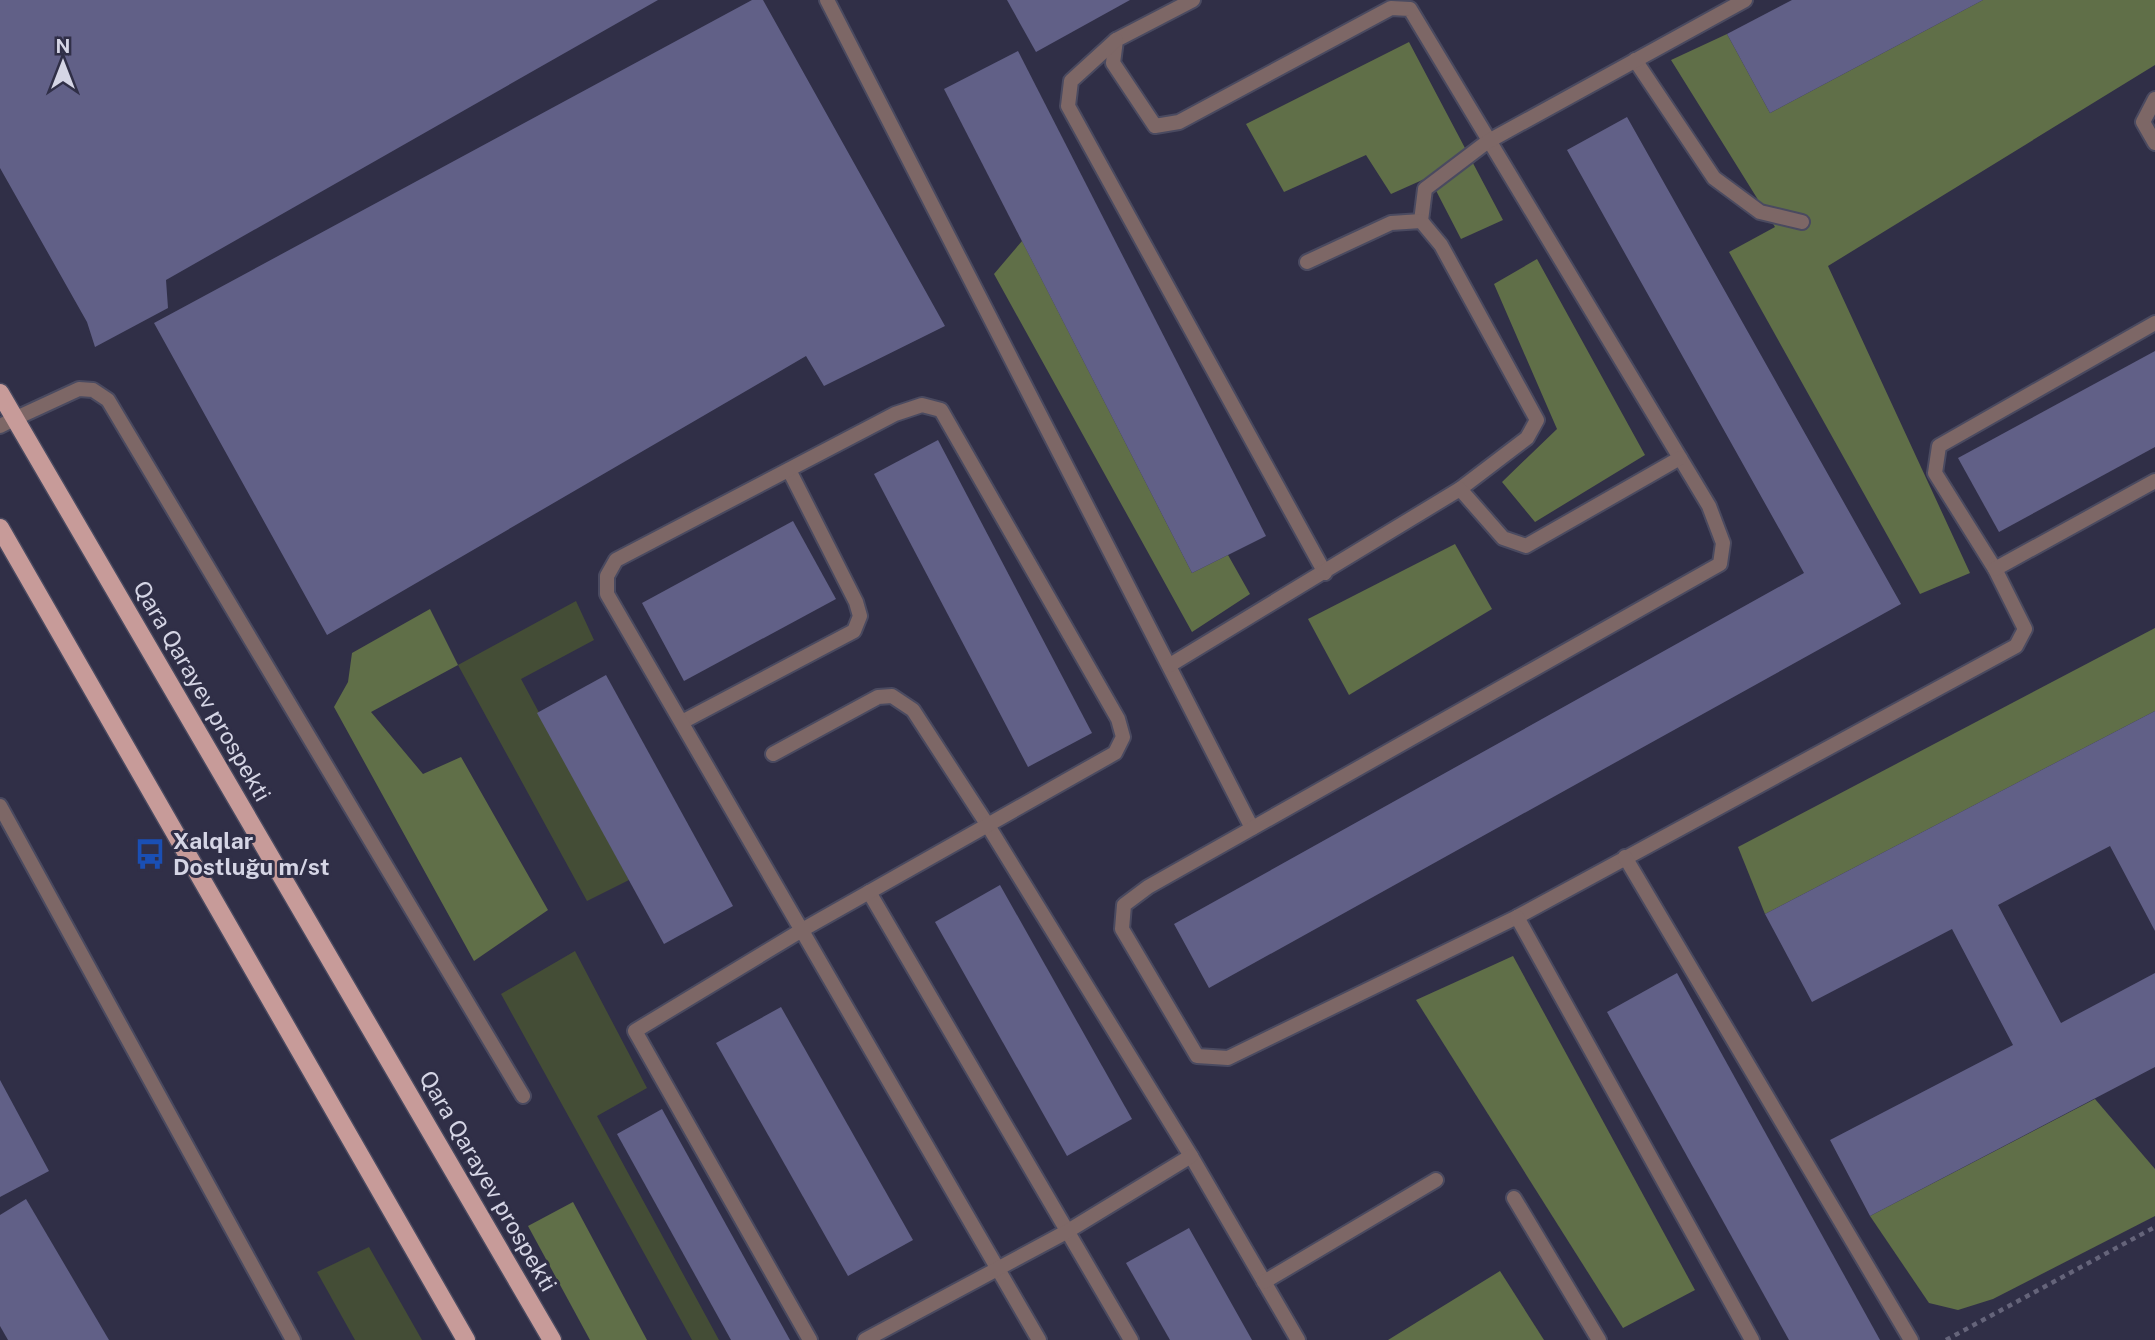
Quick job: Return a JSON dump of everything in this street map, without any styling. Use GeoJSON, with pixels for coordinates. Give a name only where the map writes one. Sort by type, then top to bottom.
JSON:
{"type":"FeatureCollection","features":[{"type":"Feature","properties":{"kind":"main road","name":"Qara Qarayev prospekti"},"geometry":{"type":"LineString","coordinates":[[0,393],[7,422],[552,1340]]}},
{"type":"Feature","properties":{"kind":"main road"},"geometry":{"type":"LineString","coordinates":[[0,528],[466,1340]]}},
{"type":"Feature","properties":{"kind":"street"},"geometry":{"type":"LineString","coordinates":[[827,0],[1252,828]]}},
{"type":"Feature","properties":{"kind":"street"},"geometry":{"type":"LineString","coordinates":[[1193,0],[1116,40],[1071,81],[1068,106],[1325,573]]}},
{"type":"Feature","properties":{"kind":"street"},"geometry":{"type":"LineString","coordinates":[[1170,665],[1460,489],[1527,438],[1537,420],[1441,245],[1421,221],[1425,189],[1487,142],[1745,0]]}},
{"type":"Feature","properties":{"kind":"street"},"geometry":{"type":"LineString","coordinates":[[1116,40],[1113,63],[1155,126],[1179,122],[1391,9],[1410,9],[1487,142],[1709,506],[1723,542],[1720,564],[1148,887],[1124,905],[1122,929],[1197,1056],[1228,1058],[1517,917],[2017,646],[2025,629],[1995,569],[1935,472],[1939,446],[2155,323]]}},
{"type":"Feature","properties":{"kind":"street"},"geometry":{"type":"LineString","coordinates":[[1635,60],[1714,178],[1760,212],[1801,222]]}},
{"type":"Feature","properties":{"kind":"street"},"geometry":{"type":"LineString","coordinates":[[2155,99],[2143,122],[2155,143]]}},
{"type":"Feature","properties":{"kind":"street"},"geometry":{"type":"LineString","coordinates":[[1307,262],[1391,223],[1421,221]]}},
{"type":"Feature","properties":{"kind":"street"},"geometry":{"type":"LineString","coordinates":[[7,422],[79,389],[93,390],[108,400],[523,1096]]}},
{"type":"Feature","properties":{"kind":"street"},"geometry":{"type":"LineString","coordinates":[[810,1340],[635,1031],[802,930],[1115,752],[1123,737],[1118,719],[941,410],[922,405],[895,414],[616,560],[607,576],[607,594],[682,722],[802,930],[1039,1340]]}},
{"type":"Feature","properties":{"kind":"street"},"geometry":{"type":"LineString","coordinates":[[1460,489],[1503,538],[1526,546],[1679,458]]}},
{"type":"Feature","properties":{"kind":"street"},"geometry":{"type":"LineString","coordinates":[[682,722],[853,631],[860,616],[789,470]]}},
{"type":"Feature","properties":{"kind":"street"},"geometry":{"type":"LineString","coordinates":[[1995,569],[2155,481]]}},
{"type":"Feature","properties":{"kind":"street"},"geometry":{"type":"LineString","coordinates":[[773,754],[878,697],[891,696],[913,709],[987,824],[1191,1156],[1298,1340]]}},
{"type":"Feature","properties":{"kind":"street"},"geometry":{"type":"LineString","coordinates":[[0,806],[293,1340]]}},
{"type":"Feature","properties":{"kind":"street"},"geometry":{"type":"LineString","coordinates":[[1625,857],[1911,1340]]}},
{"type":"Feature","properties":{"kind":"street"},"geometry":{"type":"LineString","coordinates":[[869,892],[1130,1340]]}},
{"type":"Feature","properties":{"kind":"street"},"geometry":{"type":"LineString","coordinates":[[1517,917],[1752,1340]]}},
{"type":"Feature","properties":{"kind":"street"},"geometry":{"type":"LineString","coordinates":[[865,1340],[1068,1231],[1191,1156]]}},
{"type":"Feature","properties":{"kind":"street"},"geometry":{"type":"LineString","coordinates":[[1264,1282],[1436,1180]]}},
{"type":"Feature","properties":{"kind":"street"},"geometry":{"type":"LineString","coordinates":[[1514,1198],[1599,1340]]}},
{"type":"Feature","properties":{"kind":"path"},"geometry":{"type":"LineString","coordinates":[[1947,1340],[2155,1227]]}},
{"type":"Feature","properties":{"kind":"green space"},"geometry":{"type":"Polygon","coordinates":[[[1983,0],[2155,0],[2155,65],[1828,266],[1970,573],[1920,594],[1729,252],[1775,227],[1671,60],[1727,34],[1770,113],[1983,0]]]}},
{"type":"Feature","properties":{"kind":"green space"},"geometry":{"type":"Polygon","coordinates":[[[1409,42],[1503,220],[1461,239],[1429,177],[1391,194],[1366,155],[1284,192],[1246,124],[1409,42]]]}},
{"type":"Feature","properties":{"kind":"green space"},"geometry":{"type":"Polygon","coordinates":[[[1022,241],[1192,573],[1228,555],[1250,594],[1192,632],[994,274],[1022,241]]]}},
{"type":"Feature","properties":{"kind":"green space"},"geometry":{"type":"Polygon","coordinates":[[[1537,259],[1645,455],[1535,522],[1502,482],[1557,429],[1494,284],[1537,259]]]}},
{"type":"Feature","properties":{"kind":"green space"},"geometry":{"type":"Polygon","coordinates":[[[1455,544],[1492,609],[1349,695],[1308,619],[1455,544]]]}},
{"type":"Feature","properties":{"kind":"green space"},"geometry":{"type":"Polygon","coordinates":[[[576,601],[594,640],[521,679],[629,880],[587,901],[458,665],[576,601]]]}},
{"type":"Feature","properties":{"kind":"green space"},"geometry":{"type":"Polygon","coordinates":[[[430,609],[458,665],[371,712],[423,774],[461,757],[548,910],[474,961],[334,707],[348,682],[352,653],[430,609]]]}},
{"type":"Feature","properties":{"kind":"green space"},"geometry":{"type":"Polygon","coordinates":[[[2155,628],[2155,711],[1765,914],[1738,847],[2155,628]]]}},
{"type":"Feature","properties":{"kind":"green space"},"geometry":{"type":"Polygon","coordinates":[[[575,951],[647,1088],[597,1116],[719,1340],[692,1340],[501,994],[575,951]]]}},
{"type":"Feature","properties":{"kind":"green space"},"geometry":{"type":"Polygon","coordinates":[[[1513,956],[1695,1290],[1623,1328],[1416,1000],[1513,956]]]}},
{"type":"Feature","properties":{"kind":"green space"},"geometry":{"type":"Polygon","coordinates":[[[2095,1099],[2155,1169],[2155,1216],[1993,1299],[1958,1310],[1929,1303],[1870,1216],[2095,1099]]]}},
{"type":"Feature","properties":{"kind":"green space"},"geometry":{"type":"Polygon","coordinates":[[[573,1202],[647,1340],[590,1340],[528,1226],[573,1202]]]}},
{"type":"Feature","properties":{"kind":"green space"},"geometry":{"type":"Polygon","coordinates":[[[369,1247],[422,1340],[355,1340],[317,1272],[369,1247]]]}},
{"type":"Feature","properties":{"kind":"green space"},"geometry":{"type":"Polygon","coordinates":[[[1500,1271],[1544,1340],[1388,1340],[1500,1271]]]}},
{"type":"Feature","properties":{"kind":"building"},"geometry":{"type":"Polygon","coordinates":[[[0,0],[658,0],[166,280],[168,308],[95,347],[87,322],[0,168],[0,0]]]}},
{"type":"Feature","properties":{"kind":"building"},"geometry":{"type":"Polygon","coordinates":[[[752,0],[763,0],[945,326],[824,386],[806,356],[327,635],[154,323],[752,0]]]}},
{"type":"Feature","properties":{"kind":"building"},"geometry":{"type":"Polygon","coordinates":[[[1007,0],[1130,0],[1036,52],[1007,0]]]}},
{"type":"Feature","properties":{"kind":"building"},"geometry":{"type":"Polygon","coordinates":[[[1792,0],[1983,0],[1770,113],[1727,34],[1792,0]]]}},
{"type":"Feature","properties":{"kind":"building"},"geometry":{"type":"Polygon","coordinates":[[[1018,51],[1266,536],[1192,573],[944,89],[1018,51]]]}},
{"type":"Feature","properties":{"kind":"building"},"geometry":{"type":"Polygon","coordinates":[[[1627,117],[1901,604],[1209,988],[1174,924],[1804,573],[1567,150],[1627,117]]]}},
{"type":"Feature","properties":{"kind":"building"},"geometry":{"type":"Polygon","coordinates":[[[2155,351],[2155,447],[1999,532],[1958,458],[2155,351]]]}},
{"type":"Feature","properties":{"kind":"building"},"geometry":{"type":"Polygon","coordinates":[[[938,440],[1092,733],[1028,767],[874,474],[938,440]]]}},
{"type":"Feature","properties":{"kind":"building"},"geometry":{"type":"Polygon","coordinates":[[[793,521],[836,599],[684,681],[642,603],[793,521]]]}},
{"type":"Feature","properties":{"kind":"building"},"geometry":{"type":"Polygon","coordinates":[[[606,675],[733,906],[664,944],[537,713],[606,675]]]}},
{"type":"Feature","properties":{"kind":"building"},"geometry":{"type":"Polygon","coordinates":[[[2155,711],[2155,931],[2110,846],[1998,905],[2061,1023],[2155,973],[2155,1067],[1870,1216],[1830,1140],[2013,1045],[1952,929],[1812,1002],[1765,914],[2155,711]]]}},
{"type":"Feature","properties":{"kind":"building"},"geometry":{"type":"Polygon","coordinates":[[[1000,885],[1132,1119],[1067,1156],[935,922],[1000,885]]]}},
{"type":"Feature","properties":{"kind":"building"},"geometry":{"type":"Polygon","coordinates":[[[1677,973],[1880,1340],[1789,1340],[1607,1012],[1677,973]]]}},
{"type":"Feature","properties":{"kind":"building"},"geometry":{"type":"Polygon","coordinates":[[[781,1007],[913,1240],[848,1276],[716,1043],[781,1007]]]}},
{"type":"Feature","properties":{"kind":"building"},"geometry":{"type":"Polygon","coordinates":[[[0,1080],[49,1171],[0,1197],[0,1080]]]}},
{"type":"Feature","properties":{"kind":"building"},"geometry":{"type":"Polygon","coordinates":[[[662,1109],[790,1340],[731,1340],[617,1134],[662,1109]]]}},
{"type":"Feature","properties":{"kind":"building"},"geometry":{"type":"Polygon","coordinates":[[[26,1199],[109,1340],[8,1340],[0,1326],[0,1215],[26,1199]]]}},
{"type":"Feature","properties":{"kind":"building"},"geometry":{"type":"Polygon","coordinates":[[[1189,1228],[1252,1340],[1170,1340],[1126,1263],[1189,1228]]]}},
{"type":"Feature","properties":{"kind":"place","name":"Xalqlar Dostluğu m/st"},"geometry":{"type":"Point","coordinates":[150,854]}}]}
